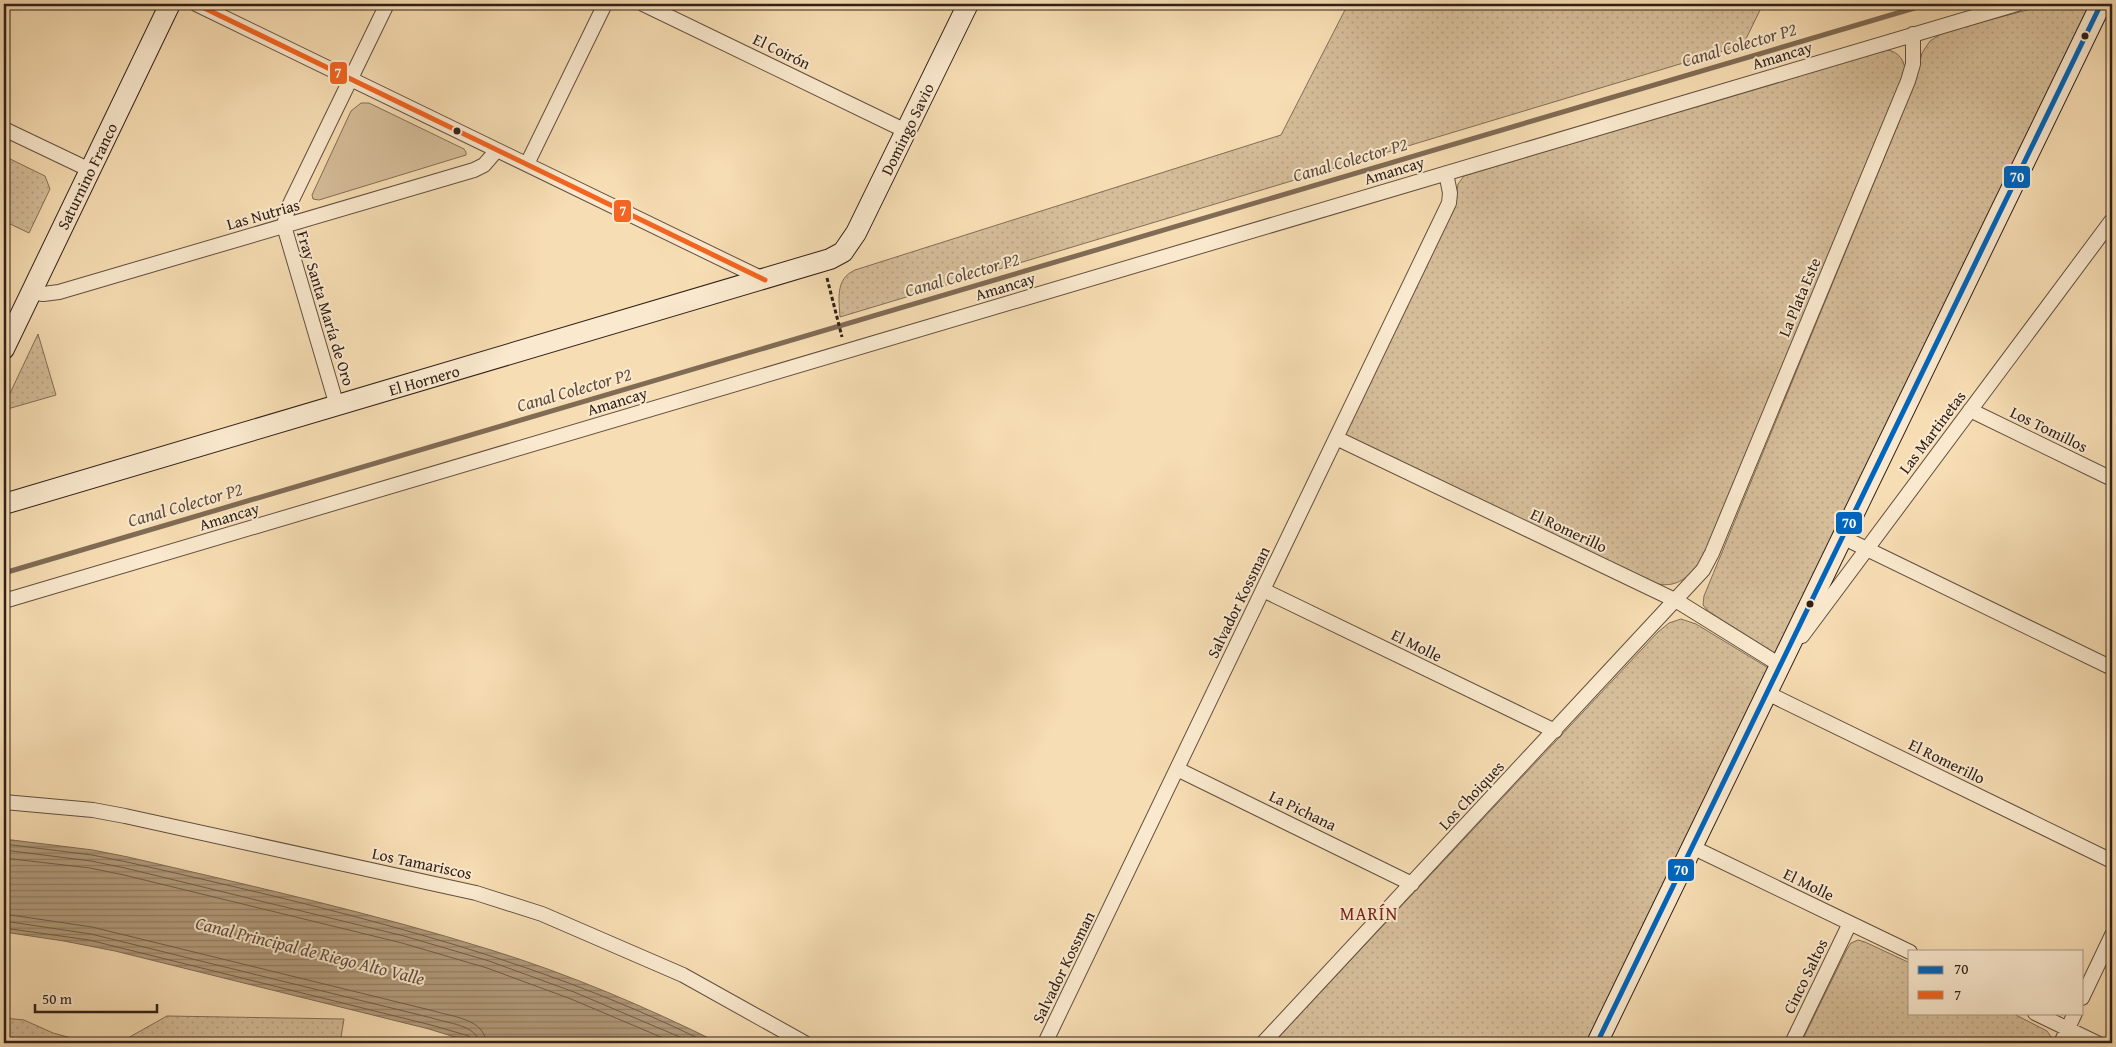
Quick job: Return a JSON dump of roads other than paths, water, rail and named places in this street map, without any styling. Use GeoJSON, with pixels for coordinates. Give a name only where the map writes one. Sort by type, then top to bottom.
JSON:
{"type":"FeatureCollection","features":[{"type":"Feature","properties":{"kind":"street","name":"Saturnino Franco"},"geometry":{"type":"LineString","coordinates":[[4,347],[170,4]]}},
{"type":"Feature","properties":{"kind":"street"},"geometry":{"type":"LineString","coordinates":[[196,4],[765,280]]}},
{"type":"Feature","properties":{"kind":"street","name":"Fray Santa María de Oro"},"geometry":{"type":"LineString","coordinates":[[337,406],[284,226],[288,208],[387,4]]}},
{"type":"Feature","properties":{"kind":"street"},"geometry":{"type":"LineString","coordinates":[[527,164],[605,4]]}},
{"type":"Feature","properties":{"kind":"street","name":"El Coirón"},"geometry":{"type":"LineString","coordinates":[[643,4],[906,130]]}},
{"type":"Feature","properties":{"kind":"street","name":"Domingo Savio"},"geometry":{"type":"LineString","coordinates":[[843,252],[856,233],[968,4]]}},
{"type":"Feature","properties":{"kind":"street","name":"Amancay"},"geometry":{"type":"LineString","coordinates":[[4,601],[2017,4]]}},
{"type":"Feature","properties":{"kind":"street"},"geometry":{"type":"LineString","coordinates":[[1597,1043],[2101,4]]}},
{"type":"Feature","properties":{"kind":"street","name":"La Plata Este"},"geometry":{"type":"LineString","coordinates":[[1703,570],[1712,553],[1908,81],[1913,64],[1913,34]]}},
{"type":"Feature","properties":{"kind":"street"},"geometry":{"type":"LineString","coordinates":[[4,128],[90,170]]}},
{"type":"Feature","properties":{"kind":"street","name":"Las Nutrias"},"geometry":{"type":"LineString","coordinates":[[31,292],[43,294],[59,292],[474,170],[484,165],[497,150]]}},
{"type":"Feature","properties":{"kind":"street","name":"Salvador Kossman"},"geometry":{"type":"LineString","coordinates":[[1045,1043],[1449,203],[1450,193],[1446,173]]}},
{"type":"Feature","properties":{"kind":"street","name":"Las Martinetas"},"geometry":{"type":"LineString","coordinates":[[1780,665],[2112,220]]}},
{"type":"Feature","properties":{"kind":"street","name":"El Hornero"},"geometry":{"type":"LineString","coordinates":[[4,504],[823,263],[843,252]]}},
{"type":"Feature","properties":{"kind":"street","name":"Los Tomillos"},"geometry":{"type":"LineString","coordinates":[[1970,410],[2112,479]]}},
{"type":"Feature","properties":{"kind":"street","name":"El Romerillo"},"geometry":{"type":"LineString","coordinates":[[1336,438],[1677,601],[1780,665]]}},
{"type":"Feature","properties":{"kind":"street"},"geometry":{"type":"LineString","coordinates":[[1842,537],[2112,668]]}},
{"type":"Feature","properties":{"kind":"street","name":"Los Choiques"},"geometry":{"type":"LineString","coordinates":[[1264,1043],[1677,601],[1703,570]]}},
{"type":"Feature","properties":{"kind":"street","name":"El Molle"},"geometry":{"type":"LineString","coordinates":[[1263,590],[1555,731]]}},
{"type":"Feature","properties":{"kind":"street","name":"El Romerillo"},"geometry":{"type":"LineString","coordinates":[[1767,694],[2112,860]]}},
{"type":"Feature","properties":{"kind":"street","name":"La Pichana"},"geometry":{"type":"LineString","coordinates":[[1177,769],[1412,884]]}},
{"type":"Feature","properties":{"kind":"street","name":"Los Tamariscos"},"geometry":{"type":"LineString","coordinates":[[4,802],[85,809],[126,816],[476,892],[542,914],[632,952],[705,986],[805,1043]]}},
{"type":"Feature","properties":{"kind":"street","name":"El Molle"},"geometry":{"type":"LineString","coordinates":[[1692,847],[1908,951]]}},
{"type":"Feature","properties":{"kind":"street","name":"Cinco Saltos"},"geometry":{"type":"LineString","coordinates":[[1792,1043],[1850,924]]}},
{"type":"Feature","properties":{"kind":"street"},"geometry":{"type":"LineString","coordinates":[[2084,994],[2112,935]]}},
{"type":"Feature","properties":{"kind":"street"},"geometry":{"type":"LineString","coordinates":[[2037,1014],[2097,1043]]}},
{"type":"Feature","properties":{"kind":"street"},"geometry":{"type":"LineString","coordinates":[[2061,1043],[2075,1014]]}},
{"type":"Feature","properties":{"kind":"water","name":"Canal Principal de Riego Alto Valle"},"geometry":{"type":"Polygon","coordinates":[[[4,839],[93,850],[128,857],[310,900],[401,924],[520,959],[578,980],[719,1043],[474,1043],[429,1029],[115,951],[4,932],[4,839]]]}},
{"type":"Feature","properties":{"kind":"waterway","name":"Canal Colector P2"},"geometry":{"type":"LineString","coordinates":[[4,573],[1928,4]]}},
{"type":"Feature","properties":{"kind":"district","name":"MARÍN"},"geometry":{"type":"Point","coordinates":[1369,914]}}]}
